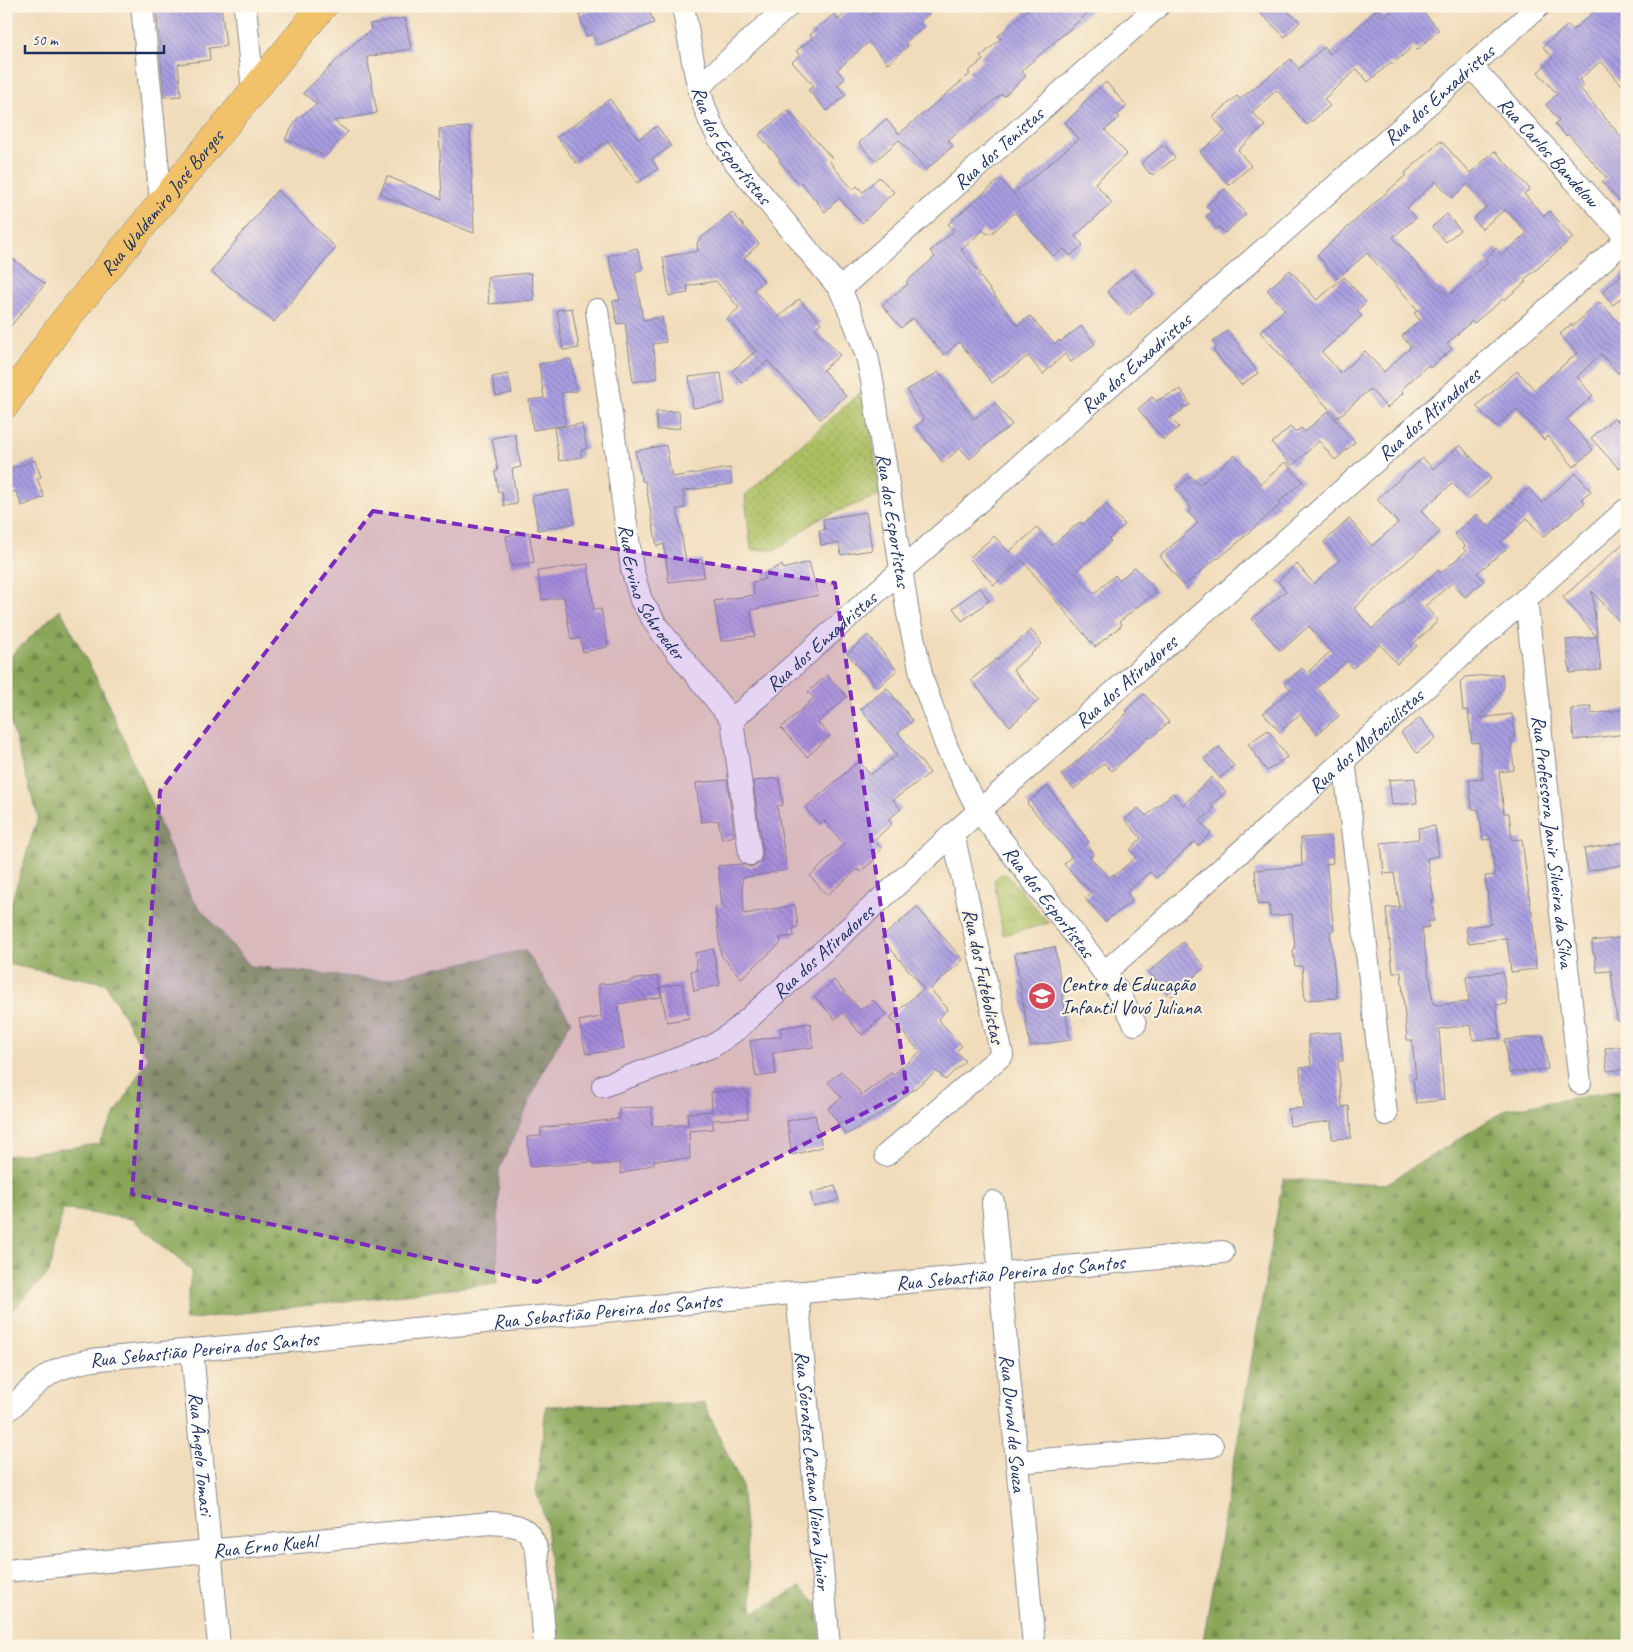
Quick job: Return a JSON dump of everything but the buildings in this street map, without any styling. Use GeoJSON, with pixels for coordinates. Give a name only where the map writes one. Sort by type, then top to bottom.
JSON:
{"type":"FeatureCollection","features":[{"type":"Feature","properties":{"kind":"main road","name":"Rua Waldemiro José Borges"},"geometry":{"type":"LineString","coordinates":[[6,404],[60,326],[323,6]]}},
{"type":"Feature","properties":{"kind":"street"},"geometry":{"type":"LineString","coordinates":[[142,6],[161,202]]}},
{"type":"Feature","properties":{"kind":"street"},"geometry":{"type":"LineString","coordinates":[[245,6],[253,91]]}},
{"type":"Feature","properties":{"kind":"street","name":"Rua dos Esportistas"},"geometry":{"type":"LineString","coordinates":[[683,6],[699,87],[706,113],[717,135],[732,158],[840,289],[867,356],[900,571],[921,672],[932,709],[959,775],[979,812],[1116,988],[1135,1024]]}},
{"type":"Feature","properties":{"kind":"street"},"geometry":{"type":"LineString","coordinates":[[699,87],[788,6]]}},
{"type":"Feature","properties":{"kind":"street","name":"Rua dos Tenistas"},"geometry":{"type":"LineString","coordinates":[[840,289],[1158,6]]}},
{"type":"Feature","properties":{"kind":"street","name":"Rua dos Enxadristas"},"geometry":{"type":"LineString","coordinates":[[732,720],[1539,6]]}},
{"type":"Feature","properties":{"kind":"street","name":"Rua Carlos Bandelow"},"geometry":{"type":"LineString","coordinates":[[1471,66],[1627,239]]}},
{"type":"Feature","properties":{"kind":"street","name":"Rua dos Atiradores"},"geometry":{"type":"LineString","coordinates":[[603,1086],[712,1046],[736,1030],[953,834],[1627,239]]}},
{"type":"Feature","properties":{"kind":"street","name":"Rua Ervino Schroeder"},"geometry":{"type":"LineString","coordinates":[[596,310],[632,569],[641,600],[659,629],[732,720]]}},
{"type":"Feature","properties":{"kind":"street","name":"Rua dos Motociclistas"},"geometry":{"type":"LineString","coordinates":[[1104,973],[1627,509]]}},
{"type":"Feature","properties":{"kind":"street","name":"Rua Professora Janir Silveira da Silva"},"geometry":{"type":"LineString","coordinates":[[1526,599],[1580,1083]]}},
{"type":"Feature","properties":{"kind":"street"},"geometry":{"type":"LineString","coordinates":[[732,720],[750,854]]}},
{"type":"Feature","properties":{"kind":"street"},"geometry":{"type":"LineString","coordinates":[[1344,760],[1386,1114]]}},
{"type":"Feature","properties":{"kind":"street","name":"Rua dos Futebolistas"},"geometry":{"type":"LineString","coordinates":[[886,1155],[1002,1056],[953,834]]}},
{"type":"Feature","properties":{"kind":"street","name":"Rua Durval de Souza"},"geometry":{"type":"LineString","coordinates":[[993,1202],[1034,1646]]}},
{"type":"Feature","properties":{"kind":"street","name":"Rua Sebastião Pereira dos Santos"},"geometry":{"type":"LineString","coordinates":[[6,1412],[55,1370],[74,1363],[99,1359],[1223,1252]]}},
{"type":"Feature","properties":{"kind":"street","name":"Rua Sócrates Caetano Vieira Júnior"},"geometry":{"type":"LineString","coordinates":[[797,1293],[829,1646]]}},
{"type":"Feature","properties":{"kind":"street","name":"Rua Ângelo Tomasi"},"geometry":{"type":"LineString","coordinates":[[192,1350],[219,1646]]}},
{"type":"Feature","properties":{"kind":"street"},"geometry":{"type":"LineString","coordinates":[[1017,1462],[1212,1446]]}},
{"type":"Feature","properties":{"kind":"street","name":"Rua Erno Kuehl"},"geometry":{"type":"LineString","coordinates":[[6,1571],[490,1523],[509,1524],[524,1529],[532,1537],[536,1550],[545,1646]]}},
{"type":"Feature","properties":{"kind":"highlighted area"},"geometry":{"type":"Polygon","coordinates":[[[373,511],[835,583],[907,1091],[537,1282],[132,1194],[160,791],[373,511]]]}},
{"type":"Feature","properties":{"kind":"green space"},"geometry":{"type":"Polygon","coordinates":[[[865,388],[880,495],[818,519],[783,546],[774,550],[751,550],[745,495],[865,388]]]}},
{"type":"Feature","properties":{"kind":"green space"},"geometry":{"type":"Polygon","coordinates":[[[60,609],[102,689],[192,899],[250,966],[380,980],[525,950],[571,1021],[544,1069],[499,1170],[497,1283],[184,1320],[192,1271],[132,1219],[63,1209],[49,1273],[6,1316],[6,1156],[98,1144],[148,1058],[105,983],[6,964],[6,919],[38,817],[6,707],[6,660],[60,609]]]}},
{"type":"Feature","properties":{"kind":"green space"},"geometry":{"type":"Polygon","coordinates":[[[1001,874],[1007,875],[1049,923],[1003,935],[994,880],[1001,874]]]}},
{"type":"Feature","properties":{"kind":"green space"},"geometry":{"type":"Polygon","coordinates":[[[1627,1089],[1627,1646],[1202,1646],[1283,1179],[1386,1184],[1507,1109],[1627,1089]]]}},
{"type":"Feature","properties":{"kind":"green space"},"geometry":{"type":"Polygon","coordinates":[[[704,1403],[741,1483],[753,1613],[799,1587],[817,1603],[822,1646],[557,1646],[546,1523],[536,1491],[546,1406],[704,1403]]]}},
{"type":"Feature","properties":{"kind":"place","name":"Centro de Educação Infantil Vovó Juliana"},"geometry":{"type":"Point","coordinates":[1042,996]}}]}
